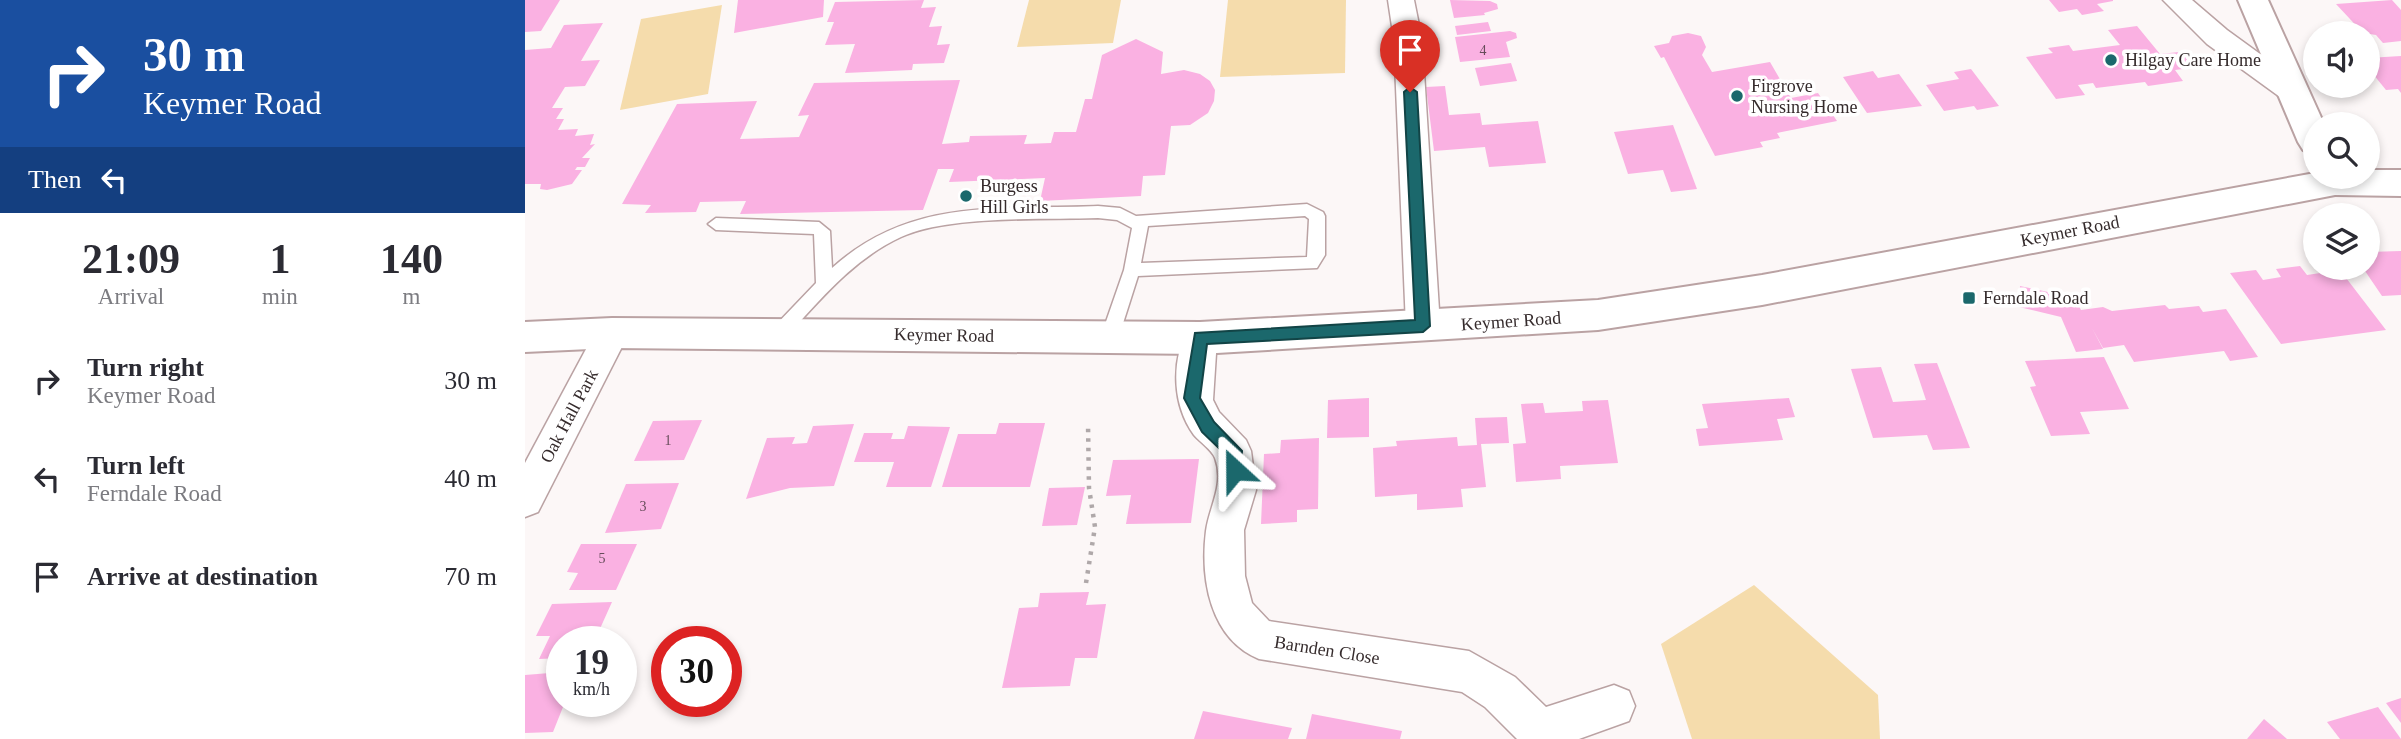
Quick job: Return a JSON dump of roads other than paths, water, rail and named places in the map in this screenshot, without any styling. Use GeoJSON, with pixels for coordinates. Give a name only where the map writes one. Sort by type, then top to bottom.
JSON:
{"type":"FeatureCollection","features":[{"type":"Feature","properties":{"kind":"main road"},"geometry":{"type":"LineString","coordinates":[[2253,0],[2303,117]]}},
{"type":"Feature","properties":{"kind":"main road","name":"Keymer Road"},"geometry":{"type":"LineString","coordinates":[[2380,182],[2401,183]]}},
{"type":"Feature","properties":{"kind":"main road","name":"Keymer Road"},"geometry":{"type":"LineString","coordinates":[[525,337],[612,333],[1200,338],[1598,315],[1762,290],[2303,185]]}},
{"type":"Feature","properties":{"kind":"street"},"geometry":{"type":"LineString","coordinates":[[1401,0],[1408,40],[1423,326]]}},
{"type":"Feature","properties":{"kind":"street"},"geometry":{"type":"LineString","coordinates":[[2176,0],[2217,37],[2290,90]]}},
{"type":"Feature","properties":{"kind":"street","name":"Oak Hall Park"},"geometry":{"type":"LineString","coordinates":[[525,500],[612,333]]}},
{"type":"Feature","properties":{"kind":"street","name":"Barnden Close"},"geometry":{"type":"LineString","coordinates":[[1200,338],[1192,398],[1208,427],[1233,451],[1237,490],[1225,530],[1225,576],[1234,613],[1259,639],[1469,673],[1500,692],[1539,731],[1614,706]]}},
{"type":"Feature","properties":{"kind":"lane"},"geometry":{"type":"LineString","coordinates":[[1109,339],[1132,270],[1139,225],[1145,219],[1307,210],[1317,216],[1317,255],[1314,262],[1132,270]]}},
{"type":"Feature","properties":{"kind":"lane"},"geometry":{"type":"LineString","coordinates":[[778,334],[824,286],[868,247],[894,233],[944,218],[1098,212],[1121,214],[1139,225]]}},
{"type":"Feature","properties":{"kind":"lane"},"geometry":{"type":"LineString","coordinates":[[716,224],[797,224],[813,226],[822,231],[824,286]]}},
{"type":"Feature","properties":{"kind":"place","name":"Hilgay Care Home"},"geometry":{"type":"Point","coordinates":[2111,60]}},
{"type":"Feature","properties":{"kind":"place","name":"Firgrove Nursing Home"},"geometry":{"type":"Point","coordinates":[1737,96]}},
{"type":"Feature","properties":{"kind":"place","name":"Burgess Hill Girls"},"geometry":{"type":"Point","coordinates":[966,196]}},
{"type":"Feature","properties":{"kind":"place","name":"Ferndale Road"},"geometry":{"type":"Point","coordinates":[1969,298]}}]}
